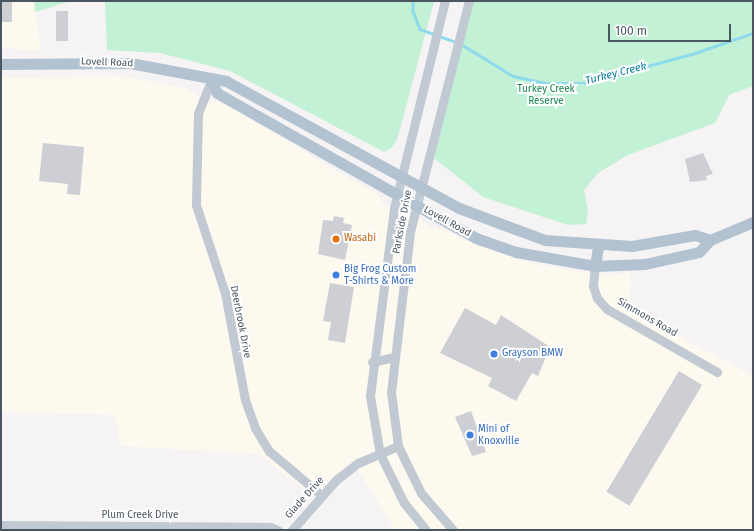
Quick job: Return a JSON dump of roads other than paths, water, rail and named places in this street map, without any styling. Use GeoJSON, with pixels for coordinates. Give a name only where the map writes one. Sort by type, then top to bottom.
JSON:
{"type":"FeatureCollection","features":[{"type":"Feature","properties":{"kind":"main road","name":"Lovell Road"},"geometry":{"type":"LineString","coordinates":[[1,64],[147,64],[211,81],[226,80],[286,111],[464,211],[525,234],[598,246],[632,246],[695,235],[710,240]]}},
{"type":"Feature","properties":{"kind":"main road","name":"Lovell Road"},"geometry":{"type":"LineString","coordinates":[[211,81],[218,93],[417,205],[476,238],[516,252],[595,266],[645,264],[699,252],[710,240],[753,222]]}},
{"type":"Feature","properties":{"kind":"main road"},"geometry":{"type":"LineString","coordinates":[[595,266],[598,246]]}},
{"type":"Feature","properties":{"kind":"street","name":"Parkside Drive"},"geometry":{"type":"LineString","coordinates":[[426,530],[404,502],[380,454],[370,396],[372,362],[397,193],[445,1]]}},
{"type":"Feature","properties":{"kind":"street","name":"Parkside Drive"},"geometry":{"type":"LineString","coordinates":[[453,530],[421,493],[398,446],[391,392],[394,357],[417,205],[469,1]]}},
{"type":"Feature","properties":{"kind":"street","name":"Deerbrook Drive"},"geometry":{"type":"LineString","coordinates":[[211,81],[198,114],[196,205],[225,293],[245,400],[255,428],[269,451],[321,495]]}},
{"type":"Feature","properties":{"kind":"street","name":"Simmons Road"},"geometry":{"type":"LineString","coordinates":[[595,266],[594,286],[597,298],[608,309],[717,372]]}},
{"type":"Feature","properties":{"kind":"street"},"geometry":{"type":"LineString","coordinates":[[372,362],[394,357]]}},
{"type":"Feature","properties":{"kind":"street","name":"Glade Drive"},"geometry":{"type":"LineString","coordinates":[[292,530],[321,495],[358,463],[398,446]]}},
{"type":"Feature","properties":{"kind":"street","name":"Plum Creek Drive"},"geometry":{"type":"LineString","coordinates":[[1,525],[122,529],[270,527],[278,530]]}},
{"type":"Feature","properties":{"kind":"waterway","name":"Turkey Creek"},"geometry":{"type":"LineString","coordinates":[[413,1],[413,11],[420,29],[456,42]]}},
{"type":"Feature","properties":{"kind":"waterway","name":"Turkey Creek"},"geometry":{"type":"LineString","coordinates":[[461,44],[513,76],[546,83],[585,83],[692,54],[753,33]]}},
{"type":"Feature","properties":{"kind":"place","name":"Wasabi"},"geometry":{"type":"Point","coordinates":[336,239]}},
{"type":"Feature","properties":{"kind":"place","name":"Big Frog Custom T-Shirts & More"},"geometry":{"type":"Point","coordinates":[336,275]}},
{"type":"Feature","properties":{"kind":"place","name":"Grayson BMW"},"geometry":{"type":"Point","coordinates":[494,354]}},
{"type":"Feature","properties":{"kind":"place","name":"Mini of Knoxville"},"geometry":{"type":"Point","coordinates":[470,435]}},
{"type":"Feature","properties":{"kind":"park label","name":"Turkey Creek Reserve"},"geometry":{"type":"Point","coordinates":[546,94]}}]}
